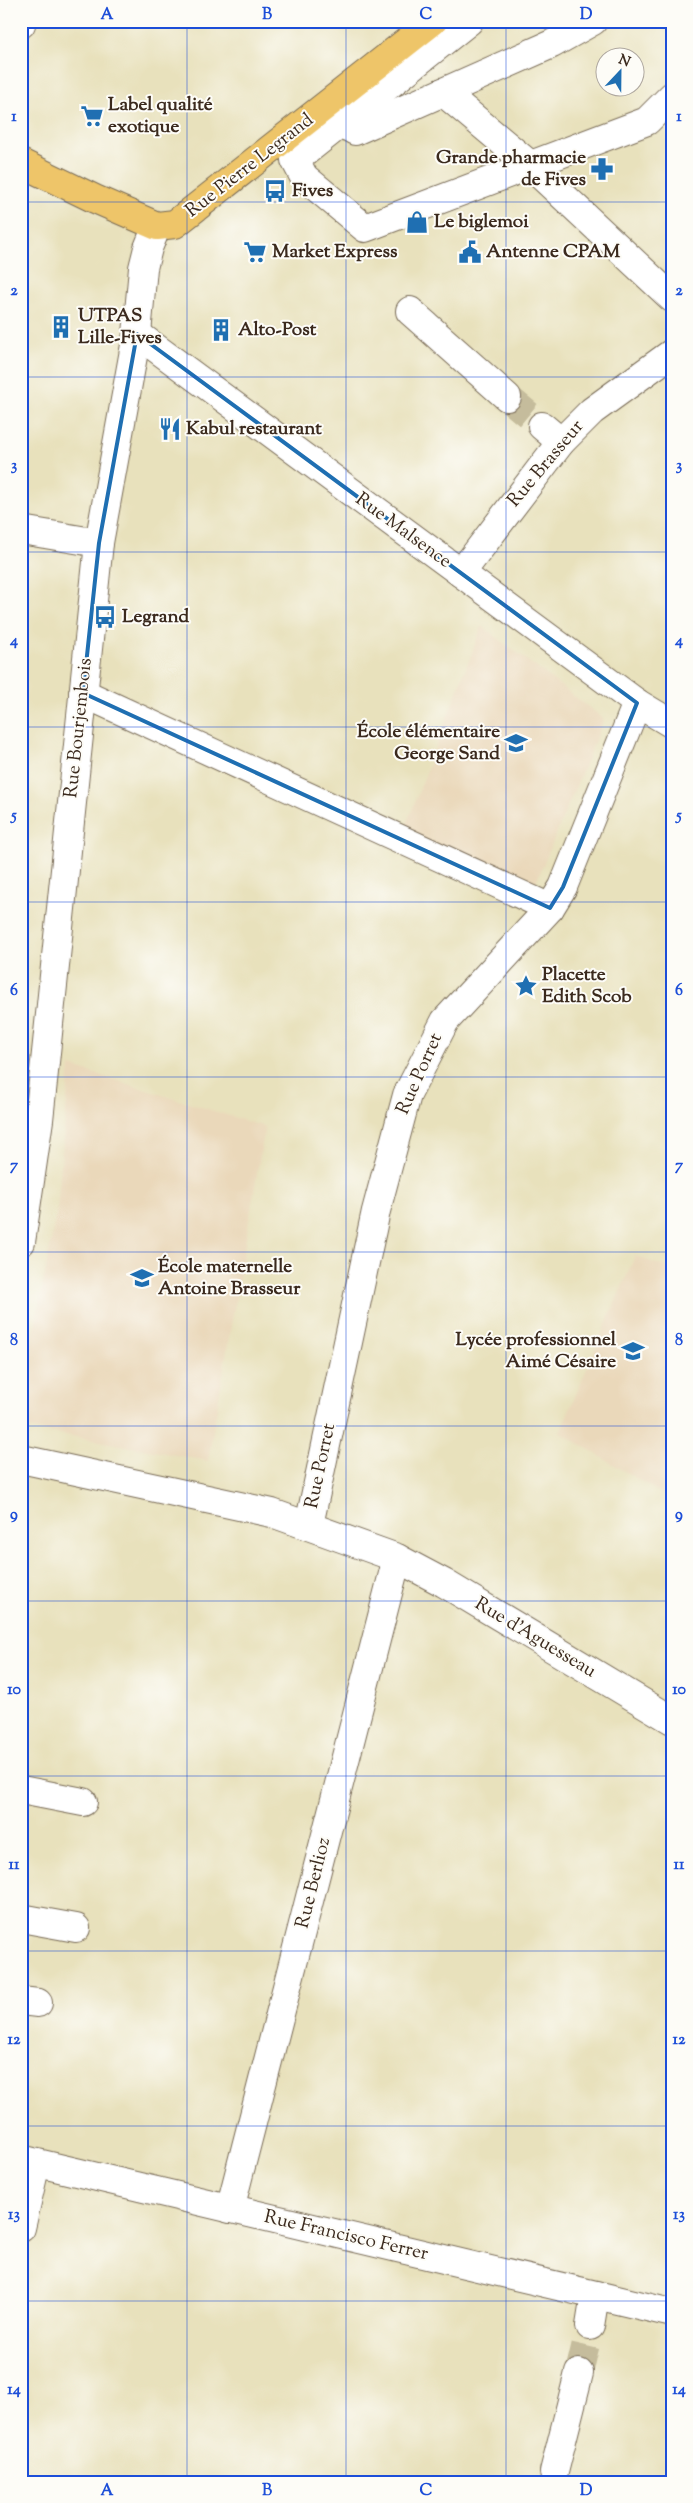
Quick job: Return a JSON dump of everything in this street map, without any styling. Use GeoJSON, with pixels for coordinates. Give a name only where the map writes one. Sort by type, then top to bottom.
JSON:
{"type":"FeatureCollection","features":[{"type":"Feature","properties":{"kind":"main road","name":"Rue Pierre Legrand"},"geometry":{"type":"LineString","coordinates":[[157,226],[175,224],[185,218],[330,117],[433,21]]}},
{"type":"Feature","properties":{"kind":"main road"},"geometry":{"type":"LineString","coordinates":[[21,163],[95,199],[157,226]]}},
{"type":"Feature","properties":{"kind":"street"},"geometry":{"type":"LineString","coordinates":[[469,21],[330,117],[295,160],[304,177],[365,228],[647,121],[672,96]]}},
{"type":"Feature","properties":{"kind":"street"},"geometry":{"type":"LineString","coordinates":[[330,117],[355,131],[552,44],[593,21]]}},
{"type":"Feature","properties":{"kind":"street"},"geometry":{"type":"LineString","coordinates":[[443,92],[530,165],[672,298]]}},
{"type":"Feature","properties":{"kind":"street","name":"Rue Bourjembois"},"geometry":{"type":"LineString","coordinates":[[22,1236],[40,1111],[99,543],[137,334],[143,268],[157,226]]}},
{"type":"Feature","properties":{"kind":"street"},"geometry":{"type":"LineString","coordinates":[[410,311],[507,397]]}},
{"type":"Feature","properties":{"kind":"street","name":"Rue Malsence"},"geometry":{"type":"LineString","coordinates":[[137,334],[637,703],[672,724]]}},
{"type":"Feature","properties":{"kind":"street","name":"Rue Brasseur"},"geometry":{"type":"LineString","coordinates":[[461,573],[551,434],[592,411],[672,354]]}},
{"type":"Feature","properties":{"kind":"street"},"geometry":{"type":"LineString","coordinates":[[21,530],[99,543]]}},
{"type":"Feature","properties":{"kind":"street"},"geometry":{"type":"LineString","coordinates":[[83,693],[550,908]]}},
{"type":"Feature","properties":{"kind":"street","name":"Rue Porret"},"geometry":{"type":"LineString","coordinates":[[308,1525],[376,1210],[407,1094],[445,1021],[550,908],[563,887],[637,703]]}},
{"type":"Feature","properties":{"kind":"street","name":"Rue Porret"},"geometry":{"type":"LineString","coordinates":[[21,1459],[234,1504],[308,1525],[396,1558]]}},
{"type":"Feature","properties":{"kind":"street","name":"Rue d'Aguesseau"},"geometry":{"type":"LineString","coordinates":[[396,1558],[444,1584],[672,1720]]}},
{"type":"Feature","properties":{"kind":"street","name":"Rue Berlioz"},"geometry":{"type":"LineString","coordinates":[[230,2209],[396,1558]]}},
{"type":"Feature","properties":{"kind":"street"},"geometry":{"type":"LineString","coordinates":[[21,1790],[83,1802]]}},
{"type":"Feature","properties":{"kind":"street"},"geometry":{"type":"LineString","coordinates":[[21,1918],[76,1928]]}},
{"type":"Feature","properties":{"kind":"street"},"geometry":{"type":"LineString","coordinates":[[21,2228],[29,2161]]}},
{"type":"Feature","properties":{"kind":"street","name":"Rue Francisco Ferrer"},"geometry":{"type":"LineString","coordinates":[[29,2161],[672,2313]]}},
{"type":"Feature","properties":{"kind":"street"},"geometry":{"type":"LineString","coordinates":[[590,2326],[595,2295]]}},
{"type":"Feature","properties":{"kind":"street"},"geometry":{"type":"LineString","coordinates":[[554,2472],[579,2373]]}},
{"type":"Feature","properties":{"kind":"highlighted area"},"geometry":{"type":"Polygon","coordinates":[[[137,334],[637,703],[563,887],[550,908],[83,693],[99,543],[137,334]]]}},
{"type":"Feature","properties":{"kind":"shaded area","name":"École élémentaire George Sand"},"geometry":{"type":"Polygon","coordinates":[[[482,626],[604,719],[532,892],[403,833],[482,626]]]}},
{"type":"Feature","properties":{"kind":"shaded area","name":"École maternelle Antoine Brasseur"},"geometry":{"type":"Polygon","coordinates":[[[70,1066],[265,1127],[208,1461],[21,1427],[21,1401],[57,1209],[70,1066]]]}},
{"type":"Feature","properties":{"kind":"shaded area","name":"Lycée professionnel Aimé Césaire"},"geometry":{"type":"Polygon","coordinates":[[[635,1256],[672,1269],[672,1500],[560,1432],[635,1256]]]}},
{"type":"Feature","properties":{"kind":"tunnel"},"geometry":{"type":"LineString","coordinates":[[507,397],[542,426]]}},
{"type":"Feature","properties":{"kind":"tunnel"},"geometry":{"type":"LineString","coordinates":[[579,2373],[590,2326]]}},
{"type":"Feature","properties":{"kind":"place","name":"Label qualité exotique"},"geometry":{"type":"Point","coordinates":[92,116]}},
{"type":"Feature","properties":{"kind":"place","name":"Grande pharmacie de Fives"},"geometry":{"type":"Point","coordinates":[602,169]}},
{"type":"Feature","properties":{"kind":"place","name":"Fives"},"geometry":{"type":"Point","coordinates":[275,191]}},
{"type":"Feature","properties":{"kind":"place","name":"Le biglemoi"},"geometry":{"type":"Point","coordinates":[417,222]}},
{"type":"Feature","properties":{"kind":"place","name":"Market Express"},"geometry":{"type":"Point","coordinates":[255,252]}},
{"type":"Feature","properties":{"kind":"place","name":"Antenne CPAM"},"geometry":{"type":"Point","coordinates":[470,252]}},
{"type":"Feature","properties":{"kind":"place","name":"UTPAS Lille-Fives"},"geometry":{"type":"Point","coordinates":[61,327]}},
{"type":"Feature","properties":{"kind":"place","name":"Alto-Post"},"geometry":{"type":"Point","coordinates":[221,330]}},
{"type":"Feature","properties":{"kind":"place","name":"Kabul restaurant"},"geometry":{"type":"Point","coordinates":[170,429]}},
{"type":"Feature","properties":{"kind":"place","name":"Legrand"},"geometry":{"type":"Point","coordinates":[105,617]}},
{"type":"Feature","properties":{"kind":"place","name":"École élémentaire George Sand"},"geometry":{"type":"Point","coordinates":[516,743]}},
{"type":"Feature","properties":{"kind":"place","name":"Placette Edith Scob"},"geometry":{"type":"Point","coordinates":[526,986]}},
{"type":"Feature","properties":{"kind":"place","name":"École maternelle Antoine Brasseur"},"geometry":{"type":"Point","coordinates":[142,1278]}},
{"type":"Feature","properties":{"kind":"place","name":"Lycée professionnel Aimé Césaire"},"geometry":{"type":"Point","coordinates":[633,1351]}}]}
